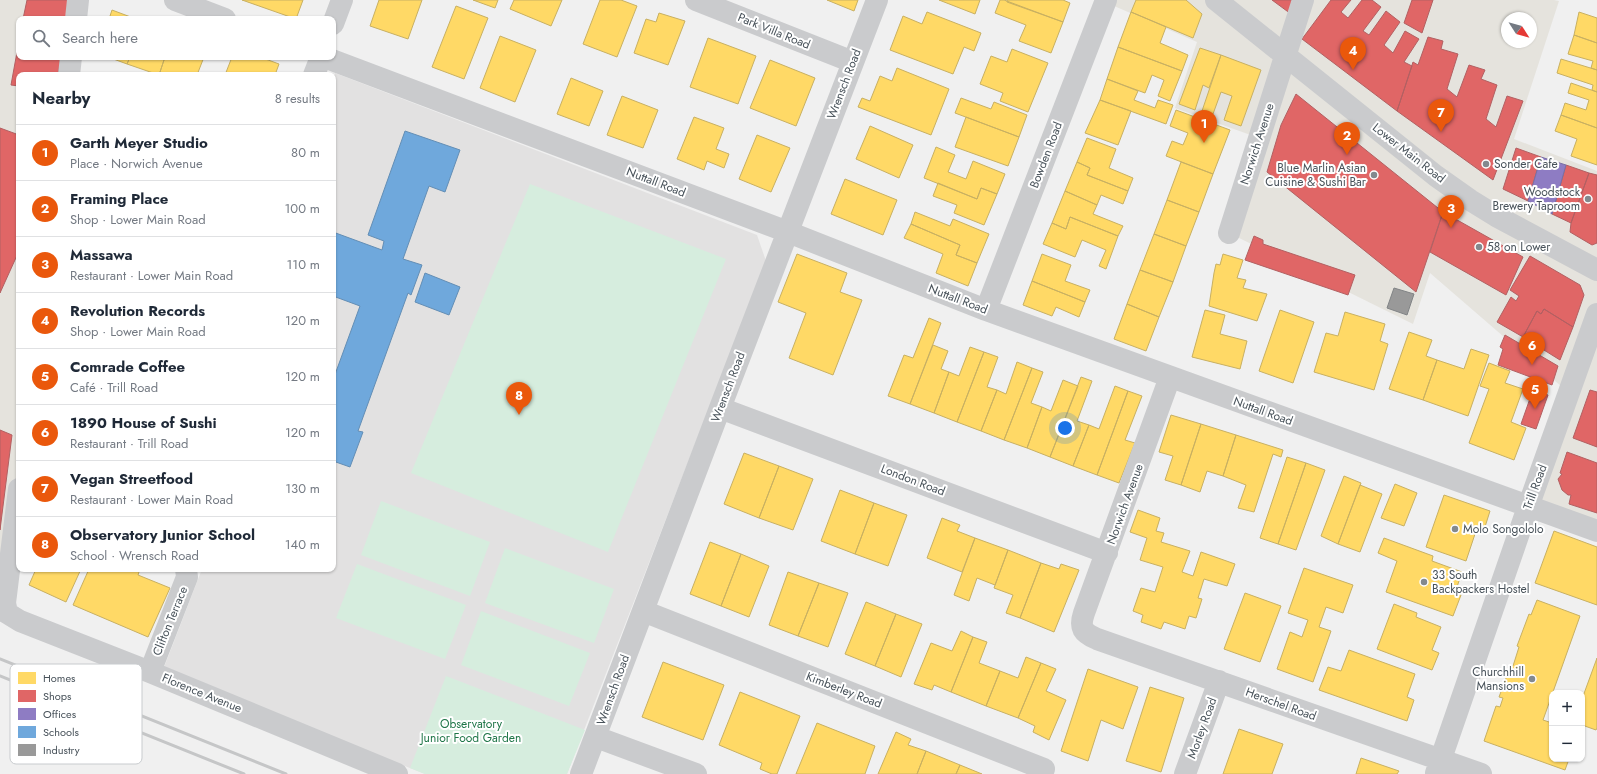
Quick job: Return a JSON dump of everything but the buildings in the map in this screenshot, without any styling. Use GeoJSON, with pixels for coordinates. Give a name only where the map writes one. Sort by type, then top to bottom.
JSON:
{"type":"FeatureCollection","features":[{"type":"Feature","properties":{"kind":"street"},"geometry":{"type":"LineString","coordinates":[[76,16],[78,0]]}},
{"type":"Feature","properties":{"kind":"street"},"geometry":{"type":"LineString","coordinates":[[175,0],[203,5],[220,16]]}},
{"type":"Feature","properties":{"kind":"street"},"geometry":{"type":"LineString","coordinates":[[336,16],[342,0]]}},
{"type":"Feature","properties":{"kind":"street","name":"Park Villa Road"},"geometry":{"type":"LineString","coordinates":[[696,0],[853,62]]}},
{"type":"Feature","properties":{"kind":"street","name":"Wrensch Road"},"geometry":{"type":"LineString","coordinates":[[581,774],[877,0]]}},
{"type":"Feature","properties":{"kind":"street","name":"Bowden Road"},"geometry":{"type":"LineString","coordinates":[[986,310],[1106,0]]}},
{"type":"Feature","properties":{"kind":"street","name":"Lower Main Road"},"geometry":{"type":"LineString","coordinates":[[1216,0],[1285,56],[1470,200],[1496,216],[1597,270]]}},
{"type":"Feature","properties":{"kind":"street","name":"Norwich Avenue"},"geometry":{"type":"LineString","coordinates":[[1229,233],[1303,0]]}},
{"type":"Feature","properties":{"kind":"street"},"geometry":{"type":"LineString","coordinates":[[69,72],[71,60]]}},
{"type":"Feature","properties":{"kind":"street"},"geometry":{"type":"LineString","coordinates":[[315,72],[320,60]]}},
{"type":"Feature","properties":{"kind":"street","name":"Nuttall Road"},"geometry":{"type":"LineString","coordinates":[[332,60],[788,232],[986,310],[1528,507],[1597,530]]}},
{"type":"Feature","properties":{"kind":"street","name":"Trill Road"},"geometry":{"type":"LineString","coordinates":[[1438,767],[1597,314]]}},
{"type":"Feature","properties":{"kind":"street","name":"Norwich Avenue"},"geometry":{"type":"LineString","coordinates":[[1083,630],[1082,622],[1170,377]]}},
{"type":"Feature","properties":{"kind":"street","name":"London Road"},"geometry":{"type":"LineString","coordinates":[[720,408],[1107,553]]}},
{"type":"Feature","properties":{"kind":"street","name":"Florence Avenue"},"geometry":{"type":"LineString","coordinates":[[16,513],[5,603],[6,613],[130,664]]}},
{"type":"Feature","properties":{"kind":"street","name":"Clifton Terrace"},"geometry":{"type":"LineString","coordinates":[[150,672],[187,577],[186,572]]}},
{"type":"Feature","properties":{"kind":"street","name":"Kimberley Road"},"geometry":{"type":"LineString","coordinates":[[643,611],[1044,769]]}},
{"type":"Feature","properties":{"kind":"street","name":"Herschel Road"},"geometry":{"type":"LineString","coordinates":[[1083,630],[1097,639],[1219,681],[1438,767],[1481,774]]}},
{"type":"Feature","properties":{"kind":"street","name":"Florence Avenue"},"geometry":{"type":"LineString","coordinates":[[142,669],[397,774]]}},
{"type":"Feature","properties":{"kind":"street","name":"Morley Road"},"geometry":{"type":"LineString","coordinates":[[1185,774],[1219,681]]}},
{"type":"Feature","properties":{"kind":"street"},"geometry":{"type":"LineString","coordinates":[[596,736],[696,774]]}},
{"type":"Feature","properties":{"kind":"shaded area"},"geometry":{"type":"Polygon","coordinates":[[[0,0],[78,0],[76,16],[16,16],[16,60],[27,60],[61,72],[16,72],[16,508],[0,611],[0,0]]]}},
{"type":"Feature","properties":{"kind":"shaded area"},"geometry":{"type":"Polygon","coordinates":[[[1106,0],[1559,1],[1514,139],[1597,171],[1597,531],[1528,507],[1569,393],[1430,273],[1413,324],[1229,233],[1259,138],[1175,108],[1197,42],[1105,2],[1106,0]]]}},
{"type":"Feature","properties":{"kind":"shaded area"},"geometry":{"type":"Polygon","coordinates":[[[336,73],[757,235],[766,261],[567,774],[425,774],[163,670],[201,572],[336,572],[336,73]]]}},
{"type":"Feature","properties":{"kind":"green space"},"geometry":{"type":"Polygon","coordinates":[[[530,184],[726,259],[608,552],[411,473],[530,184]]]}},
{"type":"Feature","properties":{"kind":"green space"},"geometry":{"type":"Polygon","coordinates":[[[381,501],[490,542],[470,596],[361,555],[381,501]]]}},
{"type":"Feature","properties":{"kind":"green space"},"geometry":{"type":"Polygon","coordinates":[[[505,548],[614,589],[594,643],[485,603],[505,548]]]}},
{"type":"Feature","properties":{"kind":"green space"},"geometry":{"type":"Polygon","coordinates":[[[357,564],[466,605],[445,659],[336,618],[357,564]]]}},
{"type":"Feature","properties":{"kind":"green space"},"geometry":{"type":"Polygon","coordinates":[[[481,611],[590,653],[569,706],[461,665],[481,611]]]}},
{"type":"Feature","properties":{"kind":"green space","name":"Observatory Junior Food Garden"},"geometry":{"type":"Polygon","coordinates":[[[446,676],[585,730],[567,774],[425,774],[410,768],[446,676]]]}},
{"type":"Feature","properties":{"kind":"railway"},"geometry":{"type":"LineString","coordinates":[[0,659],[12,664]]}},
{"type":"Feature","properties":{"kind":"railway"},"geometry":{"type":"LineString","coordinates":[[0,676],[10,680]]}},
{"type":"Feature","properties":{"kind":"railway"},"geometry":{"type":"LineString","coordinates":[[142,716],[286,774]]}},
{"type":"Feature","properties":{"kind":"railway"},"geometry":{"type":"LineString","coordinates":[[142,733],[244,774]]}},
{"type":"Feature","properties":{"kind":"place","name":"Revolution Records"},"geometry":{"type":"Point","coordinates":[1353,70]}},
{"type":"Feature","properties":{"kind":"place","name":"Vegan Streetfood"},"geometry":{"type":"Point","coordinates":[1441,132]}},
{"type":"Feature","properties":{"kind":"place","name":"Garth Meyer Studio"},"geometry":{"type":"Point","coordinates":[1204,143]}},
{"type":"Feature","properties":{"kind":"place","name":"Framing Place"},"geometry":{"type":"Point","coordinates":[1347,155]}},
{"type":"Feature","properties":{"kind":"place","name":"Sonder Cafe"},"geometry":{"type":"Point","coordinates":[1486,164]}},
{"type":"Feature","properties":{"kind":"place","name":"Blue Marlin Asian Cuisine & Sushi Bar"},"geometry":{"type":"Point","coordinates":[1374,175]}},
{"type":"Feature","properties":{"kind":"place","name":"Woodstock Brewery Taproom"},"geometry":{"type":"Point","coordinates":[1588,199]}},
{"type":"Feature","properties":{"kind":"place","name":"Massawa"},"geometry":{"type":"Point","coordinates":[1451,228]}},
{"type":"Feature","properties":{"kind":"place","name":"58 on Lower"},"geometry":{"type":"Point","coordinates":[1479,247]}},
{"type":"Feature","properties":{"kind":"place","name":"1890 House of Sushi"},"geometry":{"type":"Point","coordinates":[1532,365]}},
{"type":"Feature","properties":{"kind":"place","name":"Comrade Coffee"},"geometry":{"type":"Point","coordinates":[1535,409]}},
{"type":"Feature","properties":{"kind":"place","name":"Observatory Junior School"},"geometry":{"type":"Point","coordinates":[519,415]}},
{"type":"Feature","properties":{"kind":"place","name":"Molo Songololo"},"geometry":{"type":"Point","coordinates":[1455,529]}},
{"type":"Feature","properties":{"kind":"place","name":"33 South Backpackers Hostel"},"geometry":{"type":"Point","coordinates":[1424,582]}},
{"type":"Feature","properties":{"kind":"place","name":"Churchhill Mansions"},"geometry":{"type":"Point","coordinates":[1532,679]}}]}
